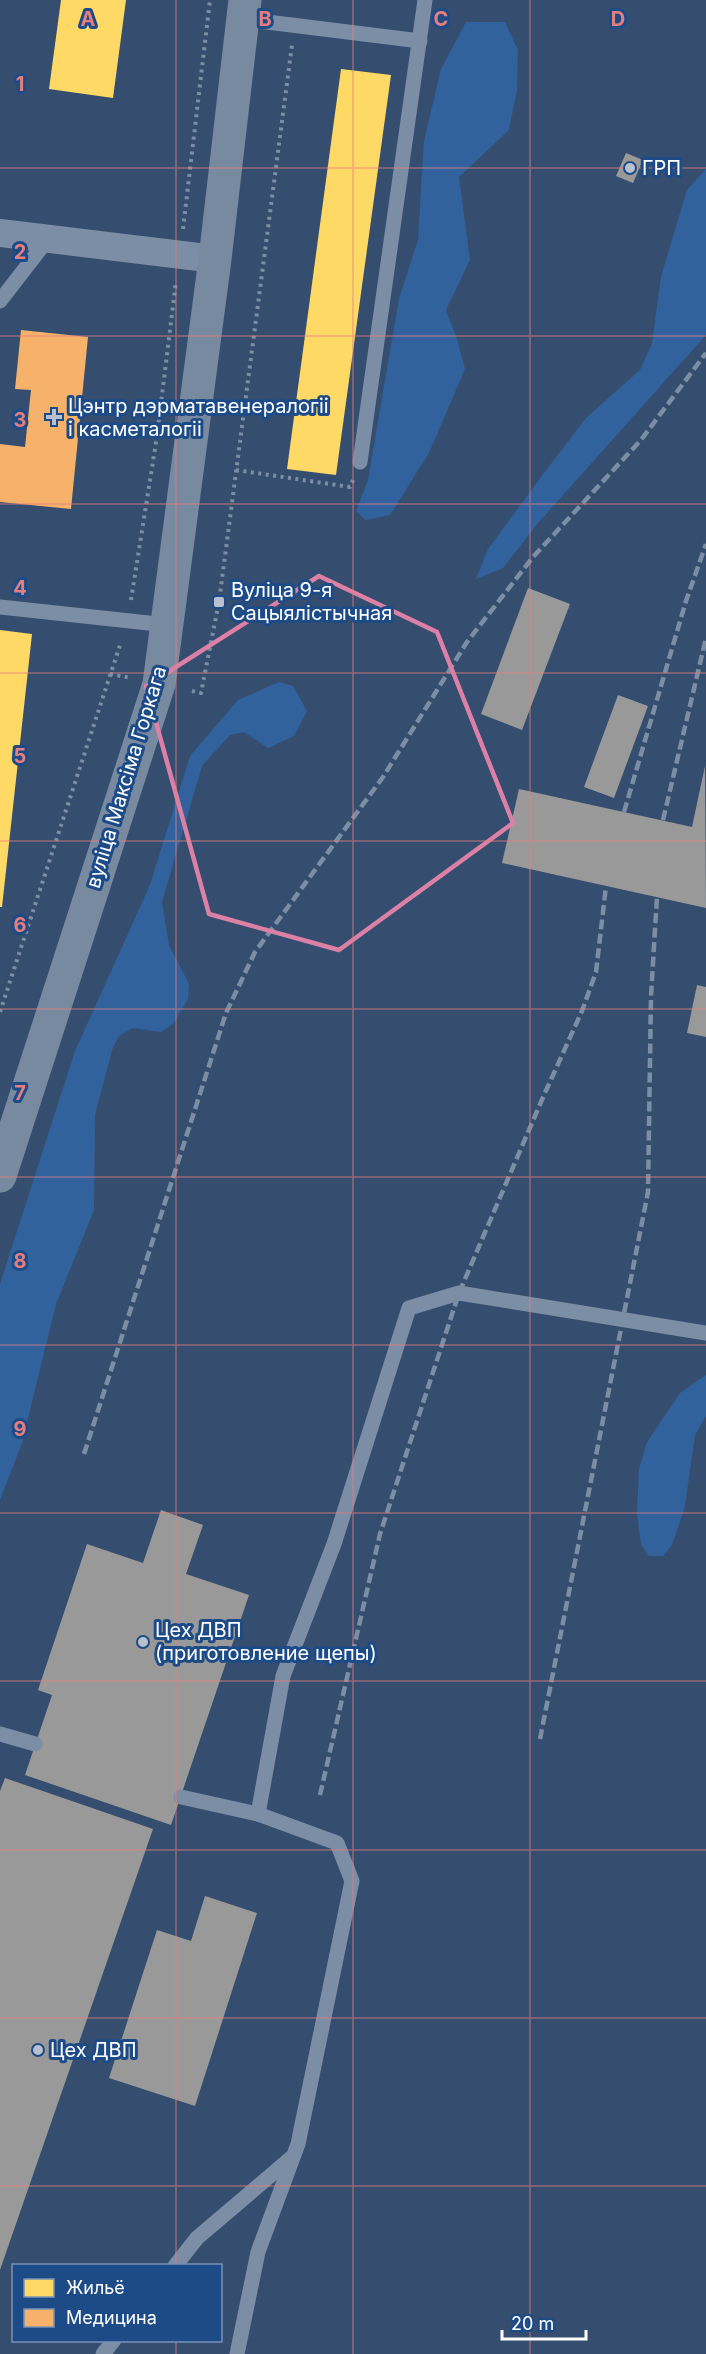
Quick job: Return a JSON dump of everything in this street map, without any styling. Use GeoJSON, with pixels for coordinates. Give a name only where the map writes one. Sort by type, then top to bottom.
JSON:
{"type":"FeatureCollection","features":[{"type":"Feature","properties":{"kind":"main road","name":"вуліца Максіма Горкага"},"geometry":{"type":"LineString","coordinates":[[0,1173],[159,684],[189,441],[252,10]]}},
{"type":"Feature","properties":{"kind":"street"},"geometry":{"type":"LineString","coordinates":[[0,233],[215,259]]}},
{"type":"Feature","properties":{"kind":"lane"},"geometry":{"type":"LineString","coordinates":[[360,462],[425,0]]}},
{"type":"Feature","properties":{"kind":"lane"},"geometry":{"type":"LineString","coordinates":[[252,10],[295,25],[420,41]]}},
{"type":"Feature","properties":{"kind":"lane"},"geometry":{"type":"LineString","coordinates":[[0,302],[48,239]]}},
{"type":"Feature","properties":{"kind":"lane"},"geometry":{"type":"LineString","coordinates":[[0,607],[167,625]]}},
{"type":"Feature","properties":{"kind":"lane"},"geometry":{"type":"LineString","coordinates":[[258,1814],[283,1676],[334,1544],[409,1308],[459,1293],[706,1333]]}},
{"type":"Feature","properties":{"kind":"lane"},"geometry":{"type":"LineString","coordinates":[[0,1734],[36,1744]]}},
{"type":"Feature","properties":{"kind":"lane"},"geometry":{"type":"LineString","coordinates":[[180,1797],[258,1814],[337,1843],[352,1881],[298,2144],[258,2252],[237,2354]]}},
{"type":"Feature","properties":{"kind":"lane"},"geometry":{"type":"LineString","coordinates":[[176,2264],[197,2238],[293,2156]]}},
{"type":"Feature","properties":{"kind":"lane"},"geometry":{"type":"LineString","coordinates":[[103,2354],[112,2342]]}},
{"type":"Feature","properties":{"kind":"path"},"geometry":{"type":"LineString","coordinates":[[0,1012],[128,619],[157,436],[210,0]]}},
{"type":"Feature","properties":{"kind":"path"},"geometry":{"type":"LineString","coordinates":[[192,691],[201,693],[219,602],[295,25]]}},
{"type":"Feature","properties":{"kind":"path"},"geometry":{"type":"LineString","coordinates":[[236,470],[350,487],[360,462]]}},
{"type":"Feature","properties":{"kind":"path"},"geometry":{"type":"LineString","coordinates":[[110,674],[134,679]]}},
{"type":"Feature","properties":{"kind":"highlighted area"},"geometry":{"type":"Polygon","coordinates":[[[319,576],[437,632],[513,823],[339,950],[209,914],[146,686],[319,576]]]}},
{"type":"Feature","properties":{"kind":"shaded area"},"geometry":{"type":"Polygon","coordinates":[[[466,22],[505,22],[518,50],[517,90],[509,130],[459,177],[470,260],[446,310],[465,369],[429,453],[390,515],[366,520],[356,511],[368,480],[399,299],[418,240],[424,141],[441,69],[466,22]]]}},
{"type":"Feature","properties":{"kind":"shaded area"},"geometry":{"type":"Polygon","coordinates":[[[706,169],[706,335],[539,522],[503,568],[476,579],[488,549],[586,418],[640,370],[652,343],[661,277],[687,190],[706,169]]]}},
{"type":"Feature","properties":{"kind":"shaded area"},"geometry":{"type":"Polygon","coordinates":[[[279,682],[293,686],[307,711],[294,736],[268,748],[244,732],[230,735],[202,766],[162,902],[169,945],[189,984],[188,999],[173,1024],[161,1032],[133,1028],[120,1035],[113,1047],[95,1115],[94,1210],[56,1304],[22,1443],[0,1500],[0,1284],[75,1051],[150,885],[190,756],[238,700],[279,682]]]}},
{"type":"Feature","properties":{"kind":"shaded area"},"geometry":{"type":"Polygon","coordinates":[[[706,1375],[706,1416],[695,1435],[685,1506],[672,1545],[663,1556],[649,1556],[641,1544],[637,1514],[639,1469],[647,1442],[680,1393],[706,1375]]]}},
{"type":"Feature","properties":{"kind":"building: Жильё"},"geometry":{"type":"Polygon","coordinates":[[[61,0],[126,0],[113,98],[49,89],[61,0]]]}},
{"type":"Feature","properties":{"kind":"building: Жильё"},"geometry":{"type":"Polygon","coordinates":[[[341,69],[391,75],[336,475],[287,469],[341,69]]]}},
{"type":"Feature","properties":{"kind":"building: Жильё"},"geometry":{"type":"Polygon","coordinates":[[[0,630],[32,634],[2,907],[0,907],[0,630]]]}},
{"type":"Feature","properties":{"kind":"building: Медицина","name":"Цэнтр дэрматавенералогіі і касметалогіі"},"geometry":{"type":"Polygon","coordinates":[[[21,330],[88,337],[71,509],[0,502],[0,444],[25,447],[31,390],[15,389],[21,330]]]}},
{"type":"Feature","properties":{"kind":"building: Промзона","name":"ГРП"},"geometry":{"type":"Polygon","coordinates":[[[626,153],[643,160],[633,183],[616,176],[626,153]]]}},
{"type":"Feature","properties":{"kind":"building: Промзона"},"geometry":{"type":"Polygon","coordinates":[[[528,588],[570,604],[522,730],[481,714],[528,588]]]}},
{"type":"Feature","properties":{"kind":"building: Промзона"},"geometry":{"type":"Polygon","coordinates":[[[618,695],[648,706],[614,798],[584,787],[618,695]]]}},
{"type":"Feature","properties":{"kind":"building: Промзона"},"geometry":{"type":"Polygon","coordinates":[[[705,766],[706,908],[502,863],[519,789],[692,827],[705,766]]]}},
{"type":"Feature","properties":{"kind":"building: Промзона"},"geometry":{"type":"Polygon","coordinates":[[[697,985],[706,987],[706,1037],[687,1033],[697,985]]]}},
{"type":"Feature","properties":{"kind":"building: Промзона","name":"Цех ДВП (приготовление щепы)"},"geometry":{"type":"Polygon","coordinates":[[[161,1510],[203,1525],[186,1574],[249,1595],[171,1825],[25,1775],[52,1695],[38,1690],[87,1544],[143,1563],[161,1510]]]}},
{"type":"Feature","properties":{"kind":"building: Промзона","name":"Цех ДВП"},"geometry":{"type":"Polygon","coordinates":[[[5,1778],[153,1829],[0,2270],[0,1791],[5,1778]]]}},
{"type":"Feature","properties":{"kind":"building: Промзона"},"geometry":{"type":"Polygon","coordinates":[[[205,1896],[257,1913],[195,2106],[109,2078],[157,1930],[191,1941],[205,1896]]]}},
{"type":"Feature","properties":{"kind":"railway"},"geometry":{"type":"LineString","coordinates":[[84,1454],[226,1013],[255,952],[383,777],[467,642],[533,557],[641,440],[706,353]]}},
{"type":"Feature","properties":{"kind":"railway"},"geometry":{"type":"LineString","coordinates":[[624,812],[686,601],[706,544]]}},
{"type":"Feature","properties":{"kind":"railway"},"geometry":{"type":"LineString","coordinates":[[663,820],[706,638]]}},
{"type":"Feature","properties":{"kind":"railway"},"geometry":{"type":"LineString","coordinates":[[320,1795],[380,1534],[459,1293],[582,1011],[596,972],[606,886]]}},
{"type":"Feature","properties":{"kind":"railway"},"geometry":{"type":"LineString","coordinates":[[540,1739],[648,1192],[651,996],[657,897]]}},
{"type":"Feature","properties":{"kind":"place","name":"ГРП"},"geometry":{"type":"Point","coordinates":[630,168]}},
{"type":"Feature","properties":{"kind":"place","name":"Цэнтр дэрматавенералогіі і касметалогіі"},"geometry":{"type":"Point","coordinates":[54,417]}},
{"type":"Feature","properties":{"kind":"place","name":"Вуліца 9-я Сацыялістычная"},"geometry":{"type":"Point","coordinates":[219,602]}},
{"type":"Feature","properties":{"kind":"place","name":"Цех ДВП (приготовление щепы)"},"geometry":{"type":"Point","coordinates":[143,1642]}},
{"type":"Feature","properties":{"kind":"place","name":"Цех ДВП"},"geometry":{"type":"Point","coordinates":[38,2050]}}]}
